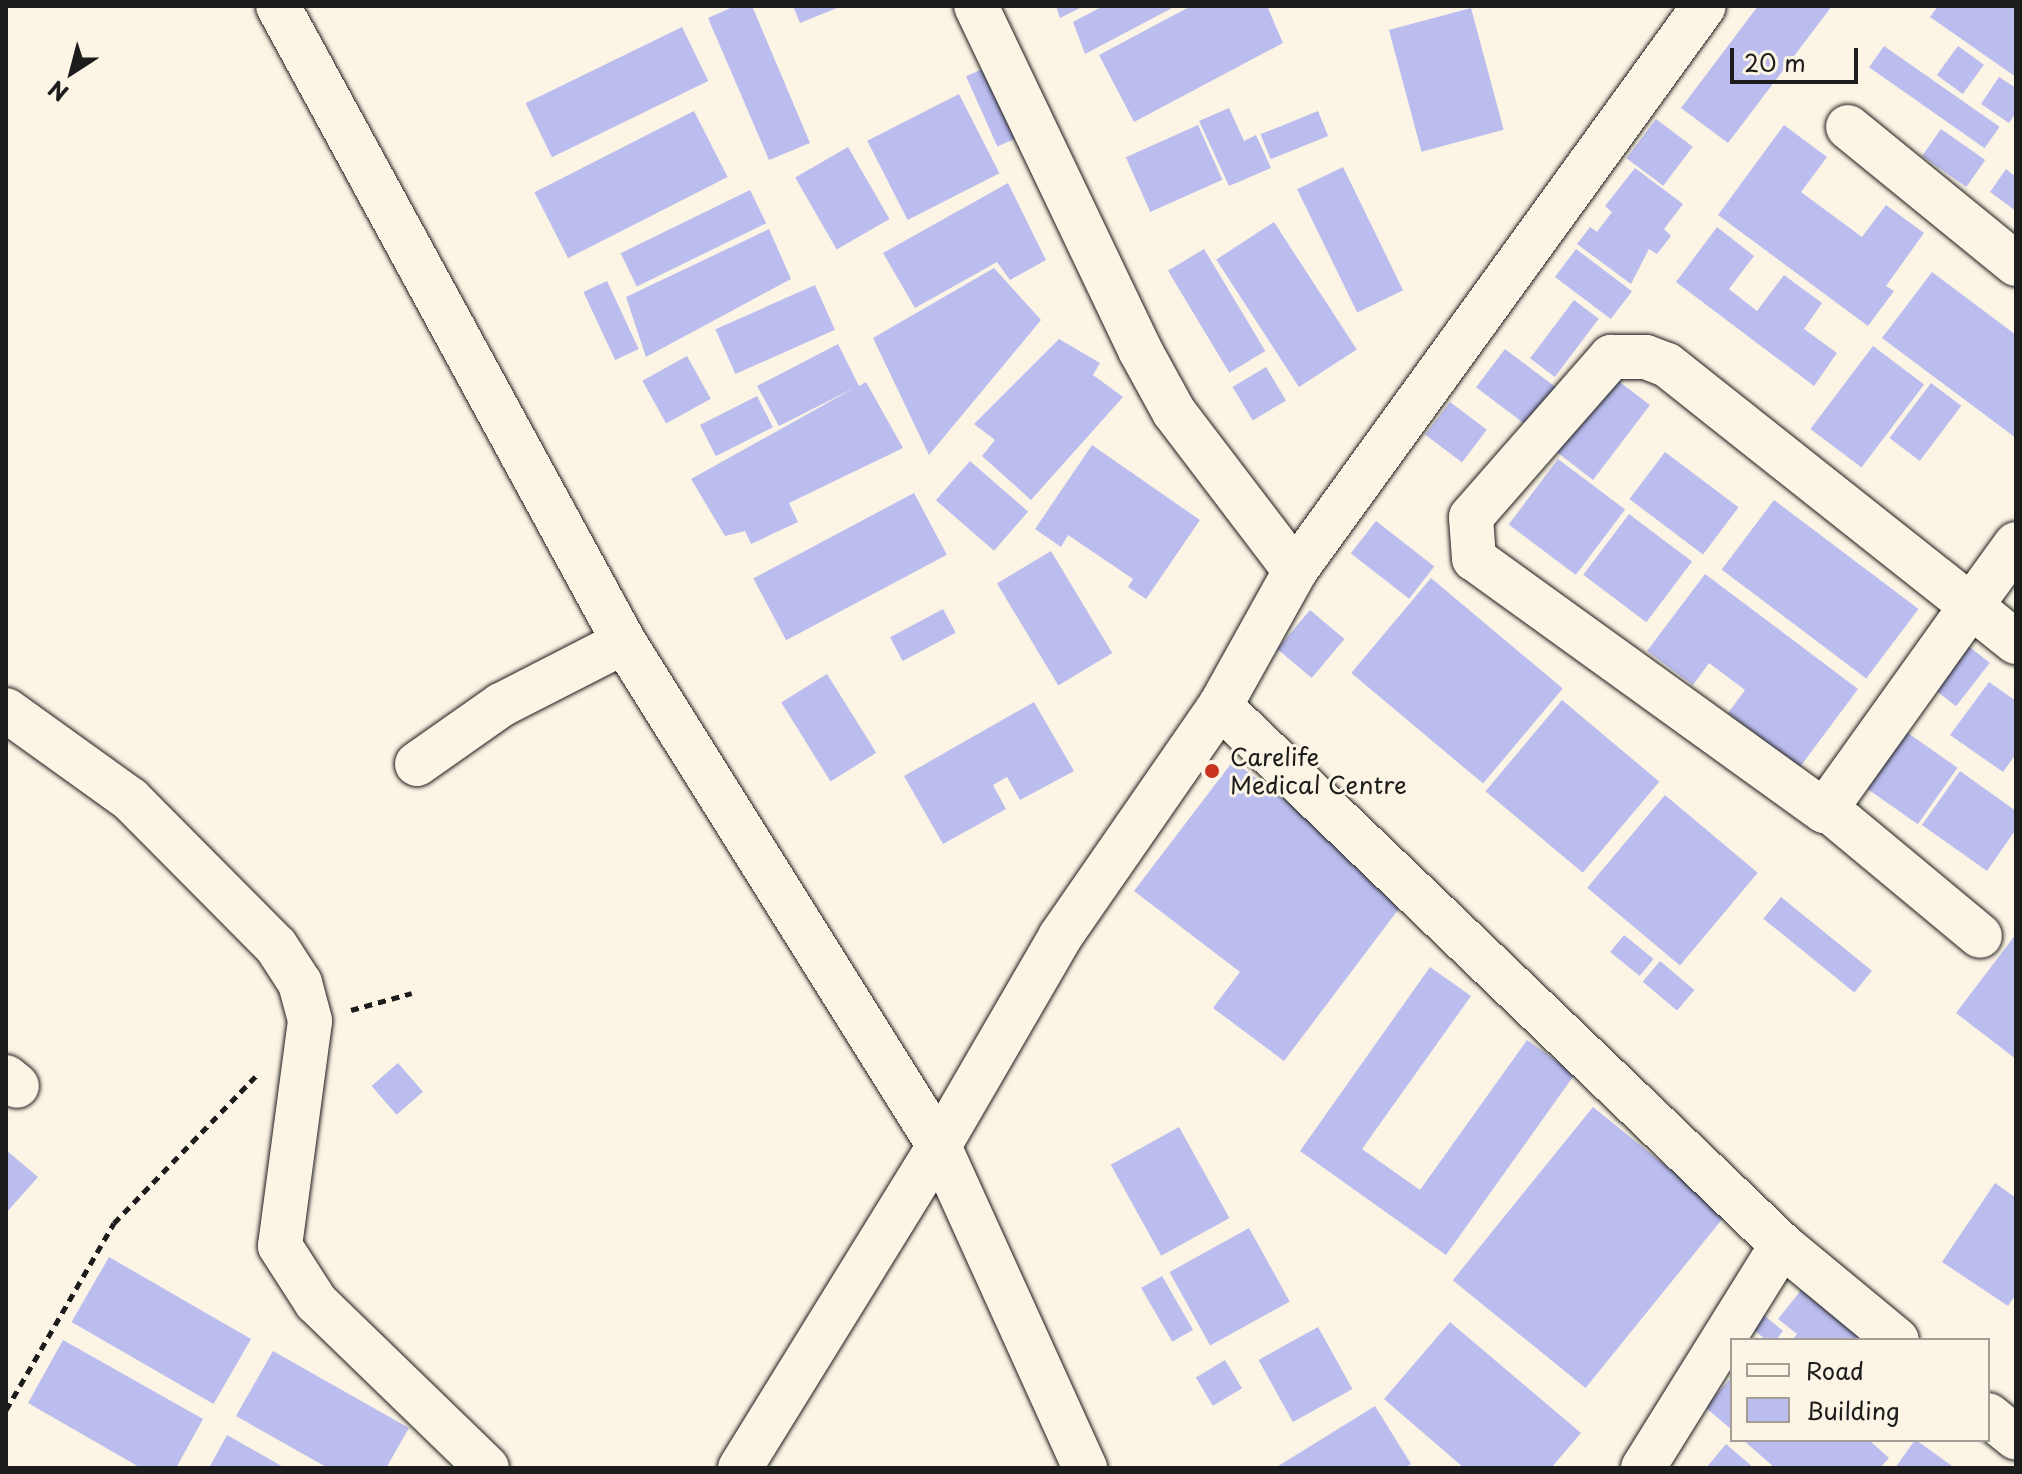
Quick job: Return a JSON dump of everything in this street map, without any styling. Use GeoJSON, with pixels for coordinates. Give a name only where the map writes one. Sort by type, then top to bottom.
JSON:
{"type":"FeatureCollection","features":[{"type":"Feature","properties":{"kind":"street"},"geometry":{"type":"LineString","coordinates":[[278,6],[624,642],[939,1146],[1085,1468]]}},
{"type":"Feature","properties":{"kind":"street"},"geometry":{"type":"LineString","coordinates":[[976,6],[1140,350],[1174,412],[1295,571]]}},
{"type":"Feature","properties":{"kind":"street"},"geometry":{"type":"LineString","coordinates":[[740,1468],[939,1146],[1060,937],[1220,706],[1295,571],[1704,6]]}},
{"type":"Feature","properties":{"kind":"street"},"geometry":{"type":"LineString","coordinates":[[1848,127],[2016,264]]}},
{"type":"Feature","properties":{"kind":"street"},"geometry":{"type":"LineString","coordinates":[[1980,936],[1826,808],[1474,559],[1471,517],[1611,357],[1646,357],[1667,365],[2016,642]]}},
{"type":"Feature","properties":{"kind":"street"},"geometry":{"type":"LineString","coordinates":[[1826,808],[2016,544]]}},
{"type":"Feature","properties":{"kind":"street"},"geometry":{"type":"LineString","coordinates":[[417,764],[501,705],[624,642]]}},
{"type":"Feature","properties":{"kind":"street"},"geometry":{"type":"LineString","coordinates":[[1220,706],[1782,1245],[1895,1338]]}},
{"type":"Feature","properties":{"kind":"street"},"geometry":{"type":"LineString","coordinates":[[6,710],[130,799],[276,946],[300,983],[310,1021],[280,1246],[316,1302],[487,1468]]}},
{"type":"Feature","properties":{"kind":"street"},"geometry":{"type":"LineString","coordinates":[[1643,1468],[1782,1245]]}},
{"type":"Feature","properties":{"kind":"street"},"geometry":{"type":"LineString","coordinates":[[1990,1417],[2016,1438]]}},
{"type":"Feature","properties":{"kind":"path"},"geometry":{"type":"LineString","coordinates":[[6,1410],[114,1223],[310,1021],[412,993]]}},
{"type":"Feature","properties":{"kind":"building"},"geometry":{"type":"Polygon","coordinates":[[[735,6],[752,6],[810,143],[769,160],[708,18],[735,6]]]}},
{"type":"Feature","properties":{"kind":"building"},"geometry":{"type":"Polygon","coordinates":[[[793,6],[842,6],[800,23],[793,6]]]}},
{"type":"Feature","properties":{"kind":"building"},"geometry":{"type":"Polygon","coordinates":[[[1056,6],[1084,6],[1060,18],[1056,6]]]}},
{"type":"Feature","properties":{"kind":"building"},"geometry":{"type":"Polygon","coordinates":[[[1103,6],[1176,6],[1085,54],[1073,22],[1103,6]]]}},
{"type":"Feature","properties":{"kind":"building"},"geometry":{"type":"Polygon","coordinates":[[[1191,6],[1267,6],[1283,43],[1134,122],[1099,55],[1191,6]]]}},
{"type":"Feature","properties":{"kind":"building"},"geometry":{"type":"Polygon","coordinates":[[[1758,6],[1832,6],[1728,143],[1681,108],[1758,6]]]}},
{"type":"Feature","properties":{"kind":"building"},"geometry":{"type":"Polygon","coordinates":[[[1938,6],[2016,6],[2016,77],[1930,17],[1938,6]]]}},
{"type":"Feature","properties":{"kind":"building"},"geometry":{"type":"Polygon","coordinates":[[[1471,8],[1504,130],[1422,152],[1389,30],[1471,8]]]}},
{"type":"Feature","properties":{"kind":"building"},"geometry":{"type":"Polygon","coordinates":[[[682,27],[708,81],[552,157],[526,103],[682,27]]]}},
{"type":"Feature","properties":{"kind":"building"},"geometry":{"type":"Polygon","coordinates":[[[1884,46],[2000,127],[1985,148],[1869,67],[1884,46]]]}},
{"type":"Feature","properties":{"kind":"building"},"geometry":{"type":"Polygon","coordinates":[[[1958,46],[1984,65],[1963,94],[1937,75],[1958,46]]]}},
{"type":"Feature","properties":{"kind":"building"},"geometry":{"type":"Polygon","coordinates":[[[998,62],[1029,132],[997,147],[966,76],[998,62]]]}},
{"type":"Feature","properties":{"kind":"building"},"geometry":{"type":"Polygon","coordinates":[[[1999,77],[2016,88],[2016,113],[2009,123],[1981,104],[1999,77]]]}},
{"type":"Feature","properties":{"kind":"building"},"geometry":{"type":"Polygon","coordinates":[[[959,94],[999,173],[908,220],[867,141],[959,94]]]}},
{"type":"Feature","properties":{"kind":"building"},"geometry":{"type":"Polygon","coordinates":[[[1229,108],[1244,141],[1256,135],[1271,168],[1229,186],[1199,121],[1229,108]]]}},
{"type":"Feature","properties":{"kind":"building"},"geometry":{"type":"Polygon","coordinates":[[[694,111],[728,177],[568,258],[535,192],[694,111]]]}},
{"type":"Feature","properties":{"kind":"building"},"geometry":{"type":"Polygon","coordinates":[[[1318,111],[1328,136],[1271,159],[1261,134],[1318,111]]]}},
{"type":"Feature","properties":{"kind":"building"},"geometry":{"type":"Polygon","coordinates":[[[1656,119],[1693,147],[1663,186],[1627,158],[1656,119]]]}},
{"type":"Feature","properties":{"kind":"building"},"geometry":{"type":"Polygon","coordinates":[[[1198,125],[1222,180],[1150,212],[1126,157],[1198,125]]]}},
{"type":"Feature","properties":{"kind":"building"},"geometry":{"type":"Polygon","coordinates":[[[1784,125],[1827,157],[1801,192],[1862,237],[1886,205],[1924,233],[1886,286],[1894,291],[1868,326],[1718,215],[1784,125]]]}},
{"type":"Feature","properties":{"kind":"building"},"geometry":{"type":"Polygon","coordinates":[[[1941,129],[1985,160],[1966,187],[1922,156],[1941,129]]]}},
{"type":"Feature","properties":{"kind":"building"},"geometry":{"type":"Polygon","coordinates":[[[848,147],[890,219],[837,249],[795,178],[848,147]]]}},
{"type":"Feature","properties":{"kind":"building"},"geometry":{"type":"Polygon","coordinates":[[[1343,167],[1403,290],[1357,312],[1297,189],[1343,167]]]}},
{"type":"Feature","properties":{"kind":"building"},"geometry":{"type":"Polygon","coordinates":[[[1635,168],[1683,204],[1664,229],[1671,236],[1657,254],[1649,249],[1631,284],[1577,244],[1590,227],[1597,232],[1612,212],[1605,206],[1635,168]]]}},
{"type":"Feature","properties":{"kind":"building"},"geometry":{"type":"Polygon","coordinates":[[[2006,169],[2016,177],[2016,211],[1990,192],[2006,169]]]}},
{"type":"Feature","properties":{"kind":"building"},"geometry":{"type":"Polygon","coordinates":[[[1008,183],[1046,260],[1010,280],[997,262],[915,308],[883,253],[1008,183]]]}},
{"type":"Feature","properties":{"kind":"building"},"geometry":{"type":"Polygon","coordinates":[[[750,190],[766,223],[637,286],[621,253],[750,190]]]}},
{"type":"Feature","properties":{"kind":"building"},"geometry":{"type":"Polygon","coordinates":[[[1274,222],[1357,349],[1299,387],[1216,260],[1274,222]]]}},
{"type":"Feature","properties":{"kind":"building"},"geometry":{"type":"Polygon","coordinates":[[[1717,227],[1754,256],[1729,289],[1757,311],[1784,275],[1822,303],[1804,329],[1837,353],[1814,386],[1676,282],[1717,227]]]}},
{"type":"Feature","properties":{"kind":"building"},"geometry":{"type":"Polygon","coordinates":[[[769,229],[791,279],[646,357],[626,297],[769,229]]]}},
{"type":"Feature","properties":{"kind":"building"},"geometry":{"type":"Polygon","coordinates":[[[1204,249],[1265,351],[1229,373],[1168,271],[1204,249]]]}},
{"type":"Feature","properties":{"kind":"building"},"geometry":{"type":"Polygon","coordinates":[[[1576,249],[1632,291],[1611,319],[1555,277],[1576,249]]]}},
{"type":"Feature","properties":{"kind":"building"},"geometry":{"type":"Polygon","coordinates":[[[994,268],[1041,320],[929,455],[873,338],[994,268]]]}},
{"type":"Feature","properties":{"kind":"building"},"geometry":{"type":"Polygon","coordinates":[[[1932,272],[2016,335],[2016,438],[1882,338],[1932,272]]]}},
{"type":"Feature","properties":{"kind":"building"},"geometry":{"type":"Polygon","coordinates":[[[607,281],[639,349],[615,360],[583,292],[607,281]]]}},
{"type":"Feature","properties":{"kind":"building"},"geometry":{"type":"Polygon","coordinates":[[[815,285],[835,330],[735,374],[715,329],[815,285]]]}},
{"type":"Feature","properties":{"kind":"building"},"geometry":{"type":"Polygon","coordinates":[[[1574,300],[1599,319],[1555,377],[1530,358],[1574,300]]]}},
{"type":"Feature","properties":{"kind":"building"},"geometry":{"type":"Polygon","coordinates":[[[1059,339],[1100,363],[1093,375],[1123,397],[1031,500],[982,456],[995,440],[974,424],[1059,339]]]}},
{"type":"Feature","properties":{"kind":"building"},"geometry":{"type":"Polygon","coordinates":[[[838,344],[859,386],[866,382],[903,448],[789,503],[798,522],[751,544],[745,531],[725,536],[691,479],[856,387],[779,426],[757,386],[838,344]]]}},
{"type":"Feature","properties":{"kind":"building"},"geometry":{"type":"Polygon","coordinates":[[[1873,346],[1924,385],[1862,468],[1810,429],[1873,346]]]}},
{"type":"Feature","properties":{"kind":"building"},"geometry":{"type":"Polygon","coordinates":[[[1505,349],[1564,394],[1535,432],[1476,387],[1505,349]]]}},
{"type":"Feature","properties":{"kind":"building"},"geometry":{"type":"Polygon","coordinates":[[[687,356],[711,399],[666,424],[642,381],[687,356]]]}},
{"type":"Feature","properties":{"kind":"building"},"geometry":{"type":"Polygon","coordinates":[[[1266,367],[1286,400],[1253,421],[1233,387],[1266,367]]]}},
{"type":"Feature","properties":{"kind":"building"},"geometry":{"type":"Polygon","coordinates":[[[1613,377],[1650,405],[1593,480],[1545,443],[1613,377]]]}},
{"type":"Feature","properties":{"kind":"building"},"geometry":{"type":"Polygon","coordinates":[[[1931,383],[1961,406],[1920,461],[1889,438],[1931,383]]]}},
{"type":"Feature","properties":{"kind":"building"},"geometry":{"type":"Polygon","coordinates":[[[757,396],[773,427],[716,456],[700,425],[757,396]]]}},
{"type":"Feature","properties":{"kind":"building"},"geometry":{"type":"Polygon","coordinates":[[[1450,402],[1487,430],[1462,462],[1425,435],[1450,402]]]}},
{"type":"Feature","properties":{"kind":"building"},"geometry":{"type":"Polygon","coordinates":[[[1092,445],[1200,520],[1146,599],[1128,587],[1133,579],[1068,535],[1061,547],[1035,529],[1092,445]]]}},
{"type":"Feature","properties":{"kind":"building"},"geometry":{"type":"Polygon","coordinates":[[[1665,452],[1738,507],[1703,554],[1629,499],[1665,452]]]}},
{"type":"Feature","properties":{"kind":"building"},"geometry":{"type":"Polygon","coordinates":[[[1558,459],[1625,510],[1576,575],[1509,524],[1558,459]]]}},
{"type":"Feature","properties":{"kind":"building"},"geometry":{"type":"Polygon","coordinates":[[[970,461],[1028,512],[994,551],[936,500],[970,461]]]}},
{"type":"Feature","properties":{"kind":"building"},"geometry":{"type":"Polygon","coordinates":[[[914,493],[947,555],[786,640],[753,578],[914,493]]]}},
{"type":"Feature","properties":{"kind":"building"},"geometry":{"type":"Polygon","coordinates":[[[1774,500],[1919,609],[1866,678],[1722,569],[1774,500]]]}},
{"type":"Feature","properties":{"kind":"building"},"geometry":{"type":"Polygon","coordinates":[[[1629,514],[1692,562],[1646,622],[1583,575],[1629,514]]]}},
{"type":"Feature","properties":{"kind":"building"},"geometry":{"type":"Polygon","coordinates":[[[1376,521],[1434,567],[1409,599],[1351,553],[1376,521]]]}},
{"type":"Feature","properties":{"kind":"building"},"geometry":{"type":"Polygon","coordinates":[[[1051,551],[1112,653],[1058,685],[997,583],[1051,551]]]}},
{"type":"Feature","properties":{"kind":"building"},"geometry":{"type":"Polygon","coordinates":[[[1705,574],[1858,689],[1800,767],[1728,713],[1745,690],[1709,663],[1693,685],[1647,651],[1705,574]]]}},
{"type":"Feature","properties":{"kind":"building"},"geometry":{"type":"Polygon","coordinates":[[[1431,578],[1563,689],[1483,784],[1351,673],[1431,578]]]}},
{"type":"Feature","properties":{"kind":"building"},"geometry":{"type":"Polygon","coordinates":[[[943,609],[956,633],[903,661],[890,637],[943,609]]]}},
{"type":"Feature","properties":{"kind":"building"},"geometry":{"type":"Polygon","coordinates":[[[1310,610],[1344,639],[1312,678],[1277,649],[1310,610]]]}},
{"type":"Feature","properties":{"kind":"building"},"geometry":{"type":"Polygon","coordinates":[[[1967,645],[1990,663],[1956,706],[1933,688],[1967,645]]]}},
{"type":"Feature","properties":{"kind":"building"},"geometry":{"type":"Polygon","coordinates":[[[827,674],[876,753],[830,781],[781,703],[827,674]]]}},
{"type":"Feature","properties":{"kind":"building"},"geometry":{"type":"Polygon","coordinates":[[[1989,682],[2016,701],[2016,754],[2003,772],[1950,735],[1989,682]]]}},
{"type":"Feature","properties":{"kind":"building"},"geometry":{"type":"Polygon","coordinates":[[[1562,700],[1659,782],[1583,873],[1486,791],[1562,700]]]}},
{"type":"Feature","properties":{"kind":"building"},"geometry":{"type":"Polygon","coordinates":[[[1034,702],[1074,771],[1020,800],[1007,777],[993,785],[1006,809],[943,844],[904,776],[1034,702]]]}},
{"type":"Feature","properties":{"kind":"building"},"geometry":{"type":"Polygon","coordinates":[[[1905,731],[1957,768],[1918,824],[1865,788],[1905,731]]]}},
{"type":"Feature","properties":{"kind":"building"},"geometry":{"type":"Polygon","coordinates":[[[1233,761],[1410,894],[1284,1061],[1213,1008],[1240,972],[1134,891],[1233,761]]]}},
{"type":"Feature","properties":{"kind":"building"},"geometry":{"type":"Polygon","coordinates":[[[1960,771],[2016,811],[2016,829],[1987,871],[1922,825],[1960,771]]]}},
{"type":"Feature","properties":{"kind":"building"},"geometry":{"type":"Polygon","coordinates":[[[1665,795],[1758,873],[1680,965],[1587,888],[1665,795]]]}},
{"type":"Feature","properties":{"kind":"building"},"geometry":{"type":"Polygon","coordinates":[[[1781,897],[1872,971],[1854,992],[1763,919],[1781,897]]]}},
{"type":"Feature","properties":{"kind":"building"},"geometry":{"type":"Polygon","coordinates":[[[2016,934],[2016,1059],[1956,1013],[2016,934]]]}},
{"type":"Feature","properties":{"kind":"building"},"geometry":{"type":"Polygon","coordinates":[[[1624,935],[1654,959],[1640,976],[1610,952],[1624,935]]]}},
{"type":"Feature","properties":{"kind":"building"},"geometry":{"type":"Polygon","coordinates":[[[1660,961],[1694,990],[1677,1011],[1643,982],[1660,961]]]}},
{"type":"Feature","properties":{"kind":"building"},"geometry":{"type":"Polygon","coordinates":[[[1430,967],[1471,996],[1362,1149],[1420,1190],[1527,1040],[1575,1074],[1446,1255],[1300,1151],[1430,967]]]}},
{"type":"Feature","properties":{"kind":"building"},"geometry":{"type":"Polygon","coordinates":[[[398,1063],[423,1092],[397,1115],[372,1086],[398,1063]]]}},
{"type":"Feature","properties":{"kind":"building"},"geometry":{"type":"Polygon","coordinates":[[[1593,1107],[1726,1215],[1586,1388],[1453,1280],[1593,1107]]]}},
{"type":"Feature","properties":{"kind":"building"},"geometry":{"type":"Polygon","coordinates":[[[1179,1127],[1229,1218],[1161,1256],[1111,1165],[1179,1127]]]}},
{"type":"Feature","properties":{"kind":"building"},"geometry":{"type":"Polygon","coordinates":[[[6,1150],[38,1177],[6,1213],[6,1150]]]}},
{"type":"Feature","properties":{"kind":"building"},"geometry":{"type":"Polygon","coordinates":[[[1995,1183],[2016,1198],[2016,1294],[2008,1306],[1942,1262],[1995,1183]]]}},
{"type":"Feature","properties":{"kind":"building"},"geometry":{"type":"Polygon","coordinates":[[[1249,1228],[1290,1301],[1210,1346],[1169,1272],[1249,1228]]]}},
{"type":"Feature","properties":{"kind":"building"},"geometry":{"type":"Polygon","coordinates":[[[109,1257],[251,1339],[214,1404],[72,1322],[109,1257]]]}},
{"type":"Feature","properties":{"kind":"building"},"geometry":{"type":"Polygon","coordinates":[[[1162,1276],[1193,1330],[1172,1342],[1141,1288],[1162,1276]]]}},
{"type":"Feature","properties":{"kind":"building"},"geometry":{"type":"Polygon","coordinates":[[[1806,1284],[1874,1338],[1794,1338],[1797,1334],[1778,1319],[1806,1284]]]}},
{"type":"Feature","properties":{"kind":"building"},"geometry":{"type":"Polygon","coordinates":[[[1759,1311],[1783,1331],[1778,1338],[1764,1338],[1748,1325],[1759,1311]]]}},
{"type":"Feature","properties":{"kind":"building"},"geometry":{"type":"Polygon","coordinates":[[[1450,1322],[1581,1433],[1551,1468],[1464,1468],[1384,1399],[1450,1322]]]}},
{"type":"Feature","properties":{"kind":"building"},"geometry":{"type":"Polygon","coordinates":[[[1318,1327],[1352,1389],[1293,1422],[1259,1360],[1318,1327]]]}},
{"type":"Feature","properties":{"kind":"building"},"geometry":{"type":"Polygon","coordinates":[[[63,1340],[203,1419],[176,1468],[141,1468],[28,1403],[63,1340]]]}},
{"type":"Feature","properties":{"kind":"building"},"geometry":{"type":"Polygon","coordinates":[[[273,1351],[409,1428],[386,1468],[328,1468],[236,1416],[273,1351]]]}},
{"type":"Feature","properties":{"kind":"building"},"geometry":{"type":"Polygon","coordinates":[[[1225,1360],[1242,1388],[1213,1406],[1196,1378],[1225,1360]]]}},
{"type":"Feature","properties":{"kind":"building"},"geometry":{"type":"Polygon","coordinates":[[[1730,1379],[1730,1428],[1705,1407],[1730,1379]]]}},
{"type":"Feature","properties":{"kind":"building"},"geometry":{"type":"Polygon","coordinates":[[[1375,1406],[1411,1464],[1404,1468],[1275,1468],[1375,1406]]]}},
{"type":"Feature","properties":{"kind":"building"},"geometry":{"type":"Polygon","coordinates":[[[227,1435],[285,1468],[209,1468],[227,1435]]]}},
{"type":"Feature","properties":{"kind":"building"},"geometry":{"type":"Polygon","coordinates":[[[1745,1442],[1871,1442],[1889,1458],[1880,1468],[1775,1468],[1745,1442]]]}},
{"type":"Feature","properties":{"kind":"building"},"geometry":{"type":"Polygon","coordinates":[[[1914,1442],[1919,1442],[1955,1468],[1895,1468],[1914,1442]]]}},
{"type":"Feature","properties":{"kind":"building"},"geometry":{"type":"Polygon","coordinates":[[[1726,1444],[1754,1468],[1706,1468],[1726,1444]]]}},
{"type":"Feature","properties":{"kind":"place","name":"Carelife Medical Centre"},"geometry":{"type":"Point","coordinates":[1212,771]}}]}
